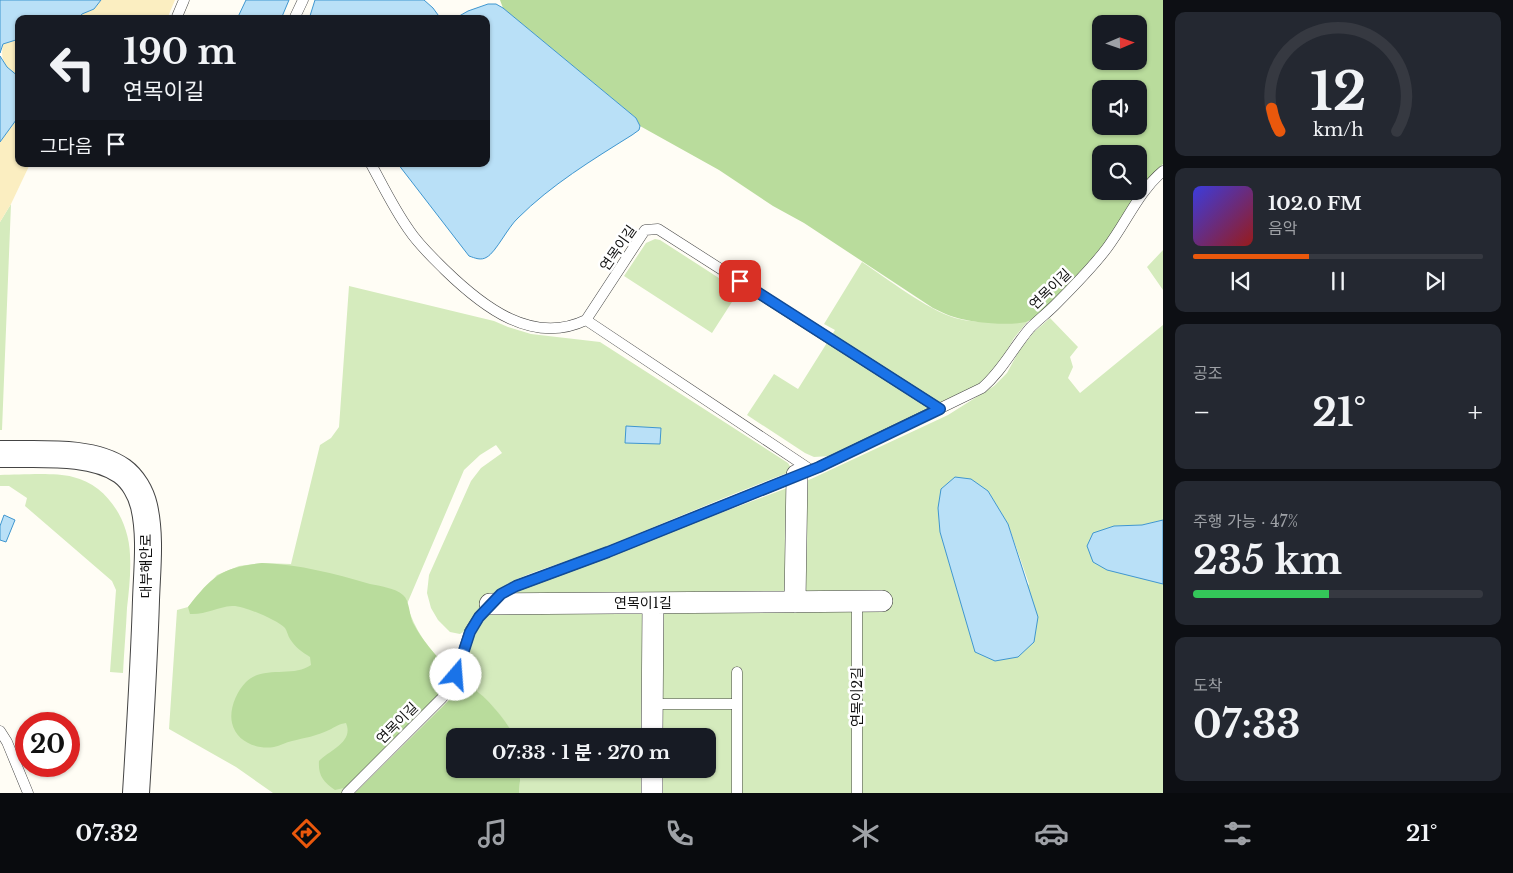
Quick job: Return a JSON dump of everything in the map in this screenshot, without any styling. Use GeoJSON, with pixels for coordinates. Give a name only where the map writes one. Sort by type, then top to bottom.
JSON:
{"type":"FeatureCollection","features":[{"type":"Feature","properties":{"kind":"street","name":"대부해안로"},"geometry":{"type":"LineString","coordinates":[[0,454],[76,456],[103,462],[123,472],[130,478],[140,495],[144,505],[146,526],[147,580],[136,793]]}},
{"type":"Feature","properties":{"kind":"street"},"geometry":{"type":"LineString","coordinates":[[795,602],[804,473]]}},
{"type":"Feature","properties":{"kind":"street","name":"연목이1길"},"geometry":{"type":"LineString","coordinates":[[490,604],[882,601]]}},
{"type":"Feature","properties":{"kind":"street"},"geometry":{"type":"LineString","coordinates":[[652,728],[653,603]]}},
{"type":"Feature","properties":{"kind":"street"},"geometry":{"type":"LineString","coordinates":[[652,778],[652,793]]}},
{"type":"Feature","properties":{"kind":"lane"},"geometry":{"type":"LineString","coordinates":[[178,15],[184,0]]}},
{"type":"Feature","properties":{"kind":"lane"},"geometry":{"type":"LineString","coordinates":[[296,15],[303,0]]}},
{"type":"Feature","properties":{"kind":"lane"},"geometry":{"type":"LineString","coordinates":[[373,167],[393,205],[427,253],[478,300],[510,319],[527,325],[560,328],[574,326],[586,320],[804,473]]}},
{"type":"Feature","properties":{"kind":"lane","name":"연목이길"},"geometry":{"type":"LineString","coordinates":[[347,793],[446,693],[456,675],[470,632],[479,617],[501,594],[516,586],[608,552],[804,473],[982,388],[1023,336],[1083,277],[1106,250],[1145,190],[1163,171]]}},
{"type":"Feature","properties":{"kind":"lane","name":"연목이길"},"geometry":{"type":"LineString","coordinates":[[586,320],[645,230],[658,229],[940,409]]}},
{"type":"Feature","properties":{"kind":"lane","name":"연목이2길"},"geometry":{"type":"LineString","coordinates":[[857,601],[857,793]]}},
{"type":"Feature","properties":{"kind":"lane"},"geometry":{"type":"LineString","coordinates":[[737,672],[737,793]]}},
{"type":"Feature","properties":{"kind":"lane"},"geometry":{"type":"LineString","coordinates":[[652,704],[737,704]]}},
{"type":"Feature","properties":{"kind":"lane"},"geometry":{"type":"LineString","coordinates":[[0,731],[7,742],[28,793]]}},
{"type":"Feature","properties":{"kind":"green space"},"geometry":{"type":"Polygon","coordinates":[[[500,0],[1163,0],[1163,164],[1147,181],[1147,145],[1092,145],[1092,200],[1134,200],[1116,229],[1073,280],[1035,318],[1026,322],[1010,324],[971,321],[933,308],[804,223],[773,206],[719,170],[640,126],[636,118],[503,8],[500,0]]]}},
{"type":"Feature","properties":{"kind":"green space"},"geometry":{"type":"Polygon","coordinates":[[[11,204],[2,430],[0,430],[0,222],[11,204]]]}},
{"type":"Feature","properties":{"kind":"green space"},"geometry":{"type":"Polygon","coordinates":[[[655,239],[660,240],[739,291],[712,333],[624,276],[646,243],[655,239]]]}},
{"type":"Feature","properties":{"kind":"green space"},"geometry":{"type":"Polygon","coordinates":[[[1163,250],[1163,290],[1147,267],[1163,250]]]}},
{"type":"Feature","properties":{"kind":"green space"},"geometry":{"type":"Polygon","coordinates":[[[862,262],[920,301],[955,318],[991,322],[1028,321],[1014,338],[999,364],[982,383],[830,456],[814,457],[747,415],[774,374],[798,389],[835,330],[824,324],[862,262]]]}},
{"type":"Feature","properties":{"kind":"green space"},"geometry":{"type":"Polygon","coordinates":[[[349,286],[494,321],[531,334],[600,342],[788,463],[791,468],[790,472],[595,551],[517,579],[500,589],[466,630],[460,634],[450,632],[438,620],[431,608],[427,593],[429,575],[471,481],[481,468],[502,453],[496,445],[480,455],[464,470],[407,604],[423,639],[448,668],[450,675],[440,695],[342,793],[273,793],[236,767],[169,729],[177,610],[188,607],[217,575],[239,566],[262,563],[291,564],[320,445],[331,438],[339,427],[349,286]]]}},
{"type":"Feature","properties":{"kind":"green space"},"geometry":{"type":"Polygon","coordinates":[[[1050,318],[1078,347],[1070,357],[1073,367],[1068,378],[1080,393],[1163,325],[1163,520],[1142,525],[1114,526],[1137,576],[1163,584],[1163,793],[519,793],[520,778],[716,778],[716,728],[509,728],[492,705],[462,681],[473,636],[492,611],[509,597],[537,582],[811,479],[948,415],[994,386],[1007,373],[1019,351],[1034,332],[1050,318]],[[988,491],[940,532],[975,651],[1029,584],[1008,524],[988,491]]]}},
{"type":"Feature","properties":{"kind":"green space"},"geometry":{"type":"Polygon","coordinates":[[[47,474],[73,477],[85,481],[96,488],[114,506],[125,529],[130,555],[130,582],[123,673],[110,672],[116,590],[112,581],[25,506],[27,498],[9,486],[0,486],[0,475],[47,474]]]}},
{"type":"Feature","properties":{"kind":"green space"},"geometry":{"type":"Polygon","coordinates":[[[262,563],[317,570],[400,593],[407,601],[413,623],[420,635],[448,668],[446,686],[440,695],[348,787],[335,790],[324,781],[319,770],[319,761],[340,745],[347,735],[346,723],[315,735],[267,748],[248,743],[234,729],[231,718],[232,707],[239,691],[246,682],[260,674],[304,669],[311,665],[310,657],[294,644],[285,628],[260,614],[232,606],[190,614],[188,607],[204,587],[219,575],[237,567],[262,563]]]}},
{"type":"Feature","properties":{"kind":"green space"},"geometry":{"type":"Polygon","coordinates":[[[462,681],[471,686],[492,705],[510,728],[446,728],[446,778],[520,778],[519,793],[355,793],[449,700],[462,681]]]}},
{"type":"Feature","properties":{"kind":"sand"},"geometry":{"type":"Polygon","coordinates":[[[101,0],[175,0],[169,15],[81,15],[94,9],[101,0]]]}},
{"type":"Feature","properties":{"kind":"sand"},"geometry":{"type":"Polygon","coordinates":[[[15,40],[15,74],[3,59],[3,44],[15,40]]]}},
{"type":"Feature","properties":{"kind":"sand"},"geometry":{"type":"Polygon","coordinates":[[[15,121],[15,167],[29,167],[0,222],[0,142],[15,121]]]}},
{"type":"Feature","properties":{"kind":"water"},"geometry":{"type":"Polygon","coordinates":[[[0,0],[101,0],[94,9],[81,15],[15,15],[15,40],[3,44],[0,53],[0,0]]]}},
{"type":"Feature","properties":{"kind":"water"},"geometry":{"type":"Polygon","coordinates":[[[246,0],[289,0],[283,15],[239,15],[246,0]]]}},
{"type":"Feature","properties":{"kind":"water"},"geometry":{"type":"Polygon","coordinates":[[[315,0],[424,0],[438,15],[310,15],[315,0]]]}},
{"type":"Feature","properties":{"kind":"water"},"geometry":{"type":"Polygon","coordinates":[[[488,4],[496,4],[503,8],[636,118],[640,126],[639,130],[572,174],[544,195],[514,222],[491,254],[480,259],[469,256],[400,167],[490,167],[490,15],[461,15],[488,4]]]}},
{"type":"Feature","properties":{"kind":"water"},"geometry":{"type":"Polygon","coordinates":[[[0,56],[7,67],[15,74],[15,121],[0,142],[0,56]]]}},
{"type":"Feature","properties":{"kind":"water"},"geometry":{"type":"Polygon","coordinates":[[[626,426],[661,428],[660,444],[625,443],[626,426]]]}},
{"type":"Feature","properties":{"kind":"water"},"geometry":{"type":"Polygon","coordinates":[[[955,477],[971,479],[988,491],[1008,524],[1038,617],[1034,642],[1018,657],[995,661],[975,652],[940,532],[938,508],[941,489],[955,477]]]}},
{"type":"Feature","properties":{"kind":"water"},"geometry":{"type":"Polygon","coordinates":[[[4,515],[15,520],[6,542],[0,540],[0,526],[4,515]]]}},
{"type":"Feature","properties":{"kind":"water"},"geometry":{"type":"Polygon","coordinates":[[[1163,520],[1163,584],[1107,570],[1093,562],[1087,546],[1093,533],[1114,526],[1142,525],[1163,520]]]}},
{"type":"Feature","properties":{"kind":"route"},"geometry":{"type":"LineString","coordinates":[[456,675],[470,632],[479,617],[501,594],[538,577],[608,552],[819,467],[940,409],[740,281]]}}]}
